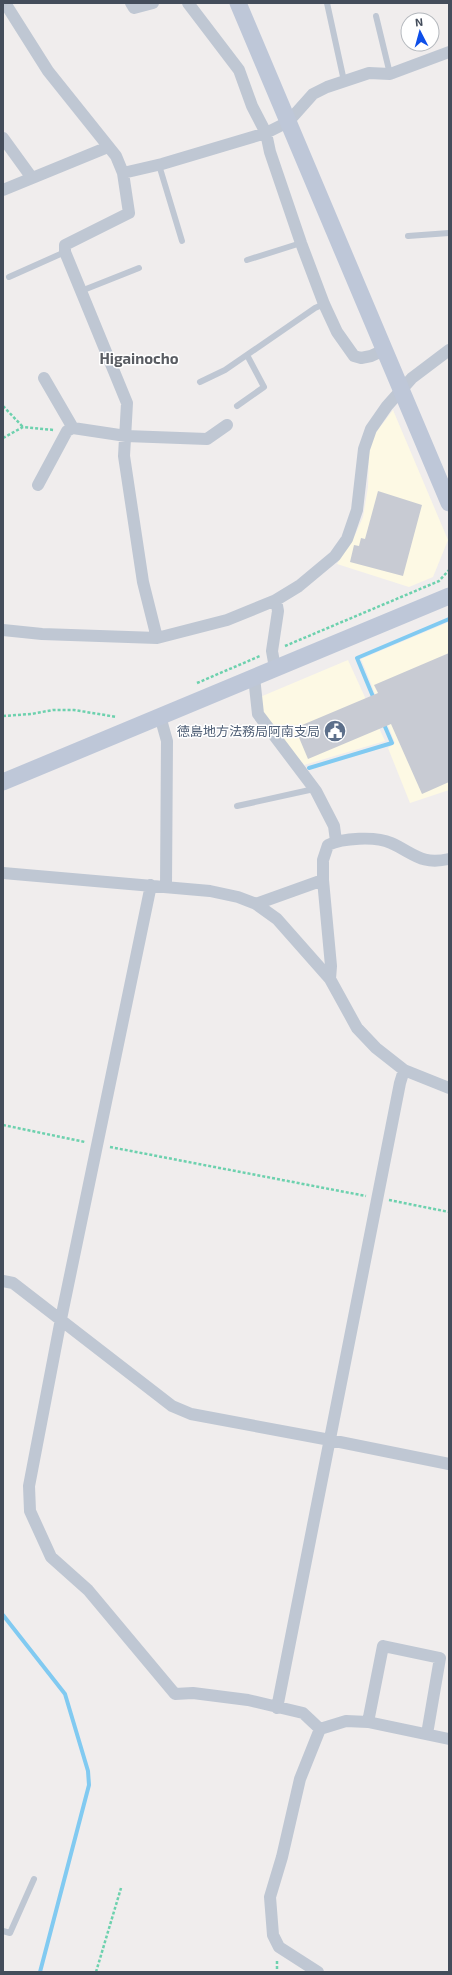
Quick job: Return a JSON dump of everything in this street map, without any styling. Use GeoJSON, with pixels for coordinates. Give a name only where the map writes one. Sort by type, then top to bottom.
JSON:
{"type":"FeatureCollection","features":[{"type":"Feature","properties":{"kind":"street"},"geometry":{"type":"LineString","coordinates":[[5,3],[48,71],[116,156],[124,173],[128,213],[65,245],[65,252],[127,403],[124,456],[142,575],[157,638]]}},
{"type":"Feature","properties":{"kind":"street"},"geometry":{"type":"LineString","coordinates":[[131,3],[134,8],[153,3]]}},
{"type":"Feature","properties":{"kind":"street"},"geometry":{"type":"LineString","coordinates":[[188,3],[239,70],[252,106],[266,133],[270,152],[301,243],[324,304],[337,332],[354,356],[361,358],[372,356],[384,350]]}},
{"type":"Feature","properties":{"kind":"street"},"geometry":{"type":"LineString","coordinates":[[238,3],[449,502]]}},
{"type":"Feature","properties":{"kind":"street"},"geometry":{"type":"LineString","coordinates":[[124,173],[266,133],[288,122],[313,94],[327,87],[369,73],[390,74],[449,52]]}},
{"type":"Feature","properties":{"kind":"street"},"geometry":{"type":"LineString","coordinates":[[3,138],[32,178]]}},
{"type":"Feature","properties":{"kind":"street"},"geometry":{"type":"LineString","coordinates":[[3,190],[108,147]]}},
{"type":"Feature","properties":{"kind":"street"},"geometry":{"type":"LineString","coordinates":[[3,630],[42,634],[136,639],[157,638],[227,620],[276,600],[299,586],[335,556],[347,539],[357,510],[364,449],[371,429],[412,378],[449,350]]}},
{"type":"Feature","properties":{"kind":"street"},"geometry":{"type":"LineString","coordinates":[[44,378],[70,430]]}},
{"type":"Feature","properties":{"kind":"street"},"geometry":{"type":"LineString","coordinates":[[70,430],[126,436],[207,439],[227,425]]}},
{"type":"Feature","properties":{"kind":"street"},"geometry":{"type":"LineString","coordinates":[[38,485],[70,430]]}},
{"type":"Feature","properties":{"kind":"street"},"geometry":{"type":"LineString","coordinates":[[3,782],[449,596]]}},
{"type":"Feature","properties":{"kind":"street"},"geometry":{"type":"LineString","coordinates":[[275,668],[272,651],[278,611],[276,600]]}},
{"type":"Feature","properties":{"kind":"street"},"geometry":{"type":"LineString","coordinates":[[254,677],[258,714],[314,789],[334,826],[336,841]]}},
{"type":"Feature","properties":{"kind":"street"},"geometry":{"type":"LineString","coordinates":[[160,716],[167,741],[166,886]]}},
{"type":"Feature","properties":{"kind":"street"},"geometry":{"type":"LineString","coordinates":[[330,979],[331,966],[323,880],[323,860],[328,846],[336,841],[377,840],[390,842],[421,860],[432,861],[449,859]]}},
{"type":"Feature","properties":{"kind":"street"},"geometry":{"type":"LineString","coordinates":[[3,873],[210,891],[238,897],[256,904],[277,919],[330,979],[357,1028],[376,1048],[404,1070],[449,1088]]}},
{"type":"Feature","properties":{"kind":"street"},"geometry":{"type":"LineString","coordinates":[[256,904],[323,880]]}},
{"type":"Feature","properties":{"kind":"street"},"geometry":{"type":"LineString","coordinates":[[151,885],[96,1144],[61,1319],[29,1486],[30,1511],[51,1557],[88,1590],[175,1694],[193,1693],[248,1700],[303,1713],[320,1729]]}},
{"type":"Feature","properties":{"kind":"street"},"geometry":{"type":"LineString","coordinates":[[277,1708],[377,1198],[400,1083],[404,1070]]}},
{"type":"Feature","properties":{"kind":"street"},"geometry":{"type":"LineString","coordinates":[[3,1281],[13,1283],[172,1406],[190,1414],[449,1464]]}},
{"type":"Feature","properties":{"kind":"street"},"geometry":{"type":"LineString","coordinates":[[368,1722],[383,1646],[440,1658],[427,1734]]}},
{"type":"Feature","properties":{"kind":"street"},"geometry":{"type":"LineString","coordinates":[[320,1729],[346,1721],[368,1722],[449,1739]]}},
{"type":"Feature","properties":{"kind":"street"},"geometry":{"type":"LineString","coordinates":[[318,1972],[279,1947],[273,1935],[270,1897],[282,1857],[300,1779],[320,1729]]}},
{"type":"Feature","properties":{"kind":"lane"},"geometry":{"type":"LineString","coordinates":[[327,3],[344,81]]}},
{"type":"Feature","properties":{"kind":"lane"},"geometry":{"type":"LineString","coordinates":[[376,16],[390,74]]}},
{"type":"Feature","properties":{"kind":"lane"},"geometry":{"type":"LineString","coordinates":[[159,164],[182,242]]}},
{"type":"Feature","properties":{"kind":"lane"},"geometry":{"type":"LineString","coordinates":[[408,236],[449,233]]}},
{"type":"Feature","properties":{"kind":"lane"},"geometry":{"type":"LineString","coordinates":[[246,260],[301,243]]}},
{"type":"Feature","properties":{"kind":"lane"},"geometry":{"type":"LineString","coordinates":[[9,277],[65,252]]}},
{"type":"Feature","properties":{"kind":"lane"},"geometry":{"type":"LineString","coordinates":[[80,291],[139,268]]}},
{"type":"Feature","properties":{"kind":"lane"},"geometry":{"type":"LineString","coordinates":[[200,382],[225,370],[315,308],[324,304]]}},
{"type":"Feature","properties":{"kind":"lane"},"geometry":{"type":"LineString","coordinates":[[237,406],[264,387],[247,355]]}},
{"type":"Feature","properties":{"kind":"lane"},"geometry":{"type":"LineString","coordinates":[[237,806],[314,789]]}},
{"type":"Feature","properties":{"kind":"lane"},"geometry":{"type":"LineString","coordinates":[[3,1931],[10,1933],[34,1879]]}},
{"type":"Feature","properties":{"kind":"path"},"geometry":{"type":"LineString","coordinates":[[3,406],[23,427]]}},
{"type":"Feature","properties":{"kind":"path"},"geometry":{"type":"LineString","coordinates":[[3,438],[23,427],[70,430]]}},
{"type":"Feature","properties":{"kind":"path"},"geometry":{"type":"LineString","coordinates":[[196,683],[439,581],[449,570]]}},
{"type":"Feature","properties":{"kind":"path"},"geometry":{"type":"LineString","coordinates":[[3,716],[31,714],[53,710],[74,710],[118,717],[134,727]]}},
{"type":"Feature","properties":{"kind":"path"},"geometry":{"type":"LineString","coordinates":[[110,720],[118,717]]}},
{"type":"Feature","properties":{"kind":"path"},"geometry":{"type":"LineString","coordinates":[[3,1125],[449,1212]]}},
{"type":"Feature","properties":{"kind":"path"},"geometry":{"type":"LineString","coordinates":[[96,1972],[121,1888]]}},
{"type":"Feature","properties":{"kind":"shaded area"},"geometry":{"type":"Polygon","coordinates":[[[393,410],[448,540],[433,577],[409,587],[337,564],[355,535],[363,517],[368,487],[369,452],[374,435],[393,410]]]}},
{"type":"Feature","properties":{"kind":"shaded area"},"geometry":{"type":"Polygon","coordinates":[[[449,622],[449,790],[410,803],[388,748],[395,743],[361,659],[449,622]]]}},
{"type":"Feature","properties":{"kind":"shaded area"},"geometry":{"type":"Polygon","coordinates":[[[348,660],[385,741],[304,765],[262,712],[260,697],[348,660]]]}},
{"type":"Feature","properties":{"kind":"building"},"geometry":{"type":"Polygon","coordinates":[[[378,491],[422,505],[403,576],[350,562],[354,545],[359,546],[361,538],[365,539],[378,491]]]}},
{"type":"Feature","properties":{"kind":"building"},"geometry":{"type":"Polygon","coordinates":[[[449,653],[449,782],[422,794],[391,724],[308,759],[295,728],[378,693],[374,685],[449,653]]]}},
{"type":"Feature","properties":{"kind":"waterway"},"geometry":{"type":"LineString","coordinates":[[374,699],[357,658],[449,619]]}},
{"type":"Feature","properties":{"kind":"waterway"},"geometry":{"type":"LineString","coordinates":[[309,768],[392,743],[383,722]]}},
{"type":"Feature","properties":{"kind":"waterway"},"geometry":{"type":"LineString","coordinates":[[3,1615],[65,1694],[88,1771],[89,1785],[40,1972]]}},
{"type":"Feature","properties":{"kind":"place","name":"徳島地方法務局阿南支局"},"geometry":{"type":"Point","coordinates":[335,731]}},
{"type":"Feature","properties":{"kind":"district","name":"Higainocho"},"geometry":{"type":"Point","coordinates":[139,358]}}]}
